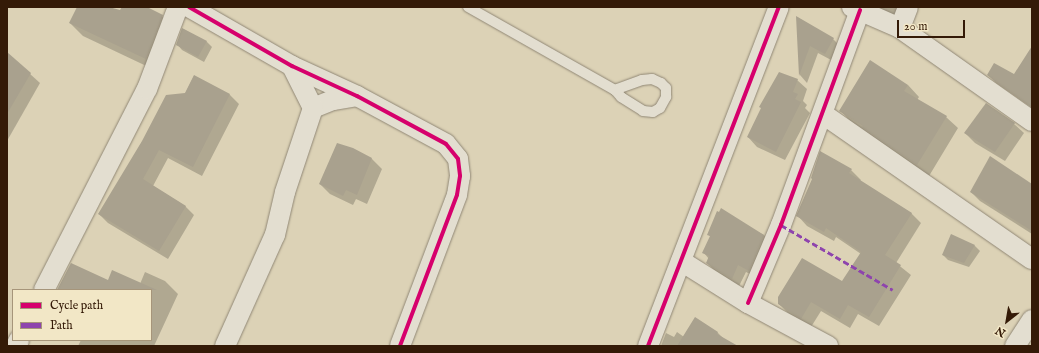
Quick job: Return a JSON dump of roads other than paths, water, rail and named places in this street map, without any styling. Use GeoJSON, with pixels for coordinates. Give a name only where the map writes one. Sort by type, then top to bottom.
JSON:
{"type":"FeatureCollection","features":[{"type":"Feature","properties":{"kind":"street"},"geometry":{"type":"LineString","coordinates":[[45,289],[147,89],[178,7]]}},
{"type":"Feature","properties":{"kind":"street"},"geometry":{"type":"LineString","coordinates":[[189,7],[292,66],[357,96],[446,144],[458,159],[460,176],[458,195],[400,346]]}},
{"type":"Feature","properties":{"kind":"street"},"geometry":{"type":"LineString","coordinates":[[648,346],[778,7]]}},
{"type":"Feature","properties":{"kind":"street"},"geometry":{"type":"LineString","coordinates":[[900,28],[908,7]]}},
{"type":"Feature","properties":{"kind":"street"},"geometry":{"type":"LineString","coordinates":[[748,303],[781,225],[823,114],[856,9],[900,28],[1032,121]]}},
{"type":"Feature","properties":{"kind":"street"},"geometry":{"type":"LineString","coordinates":[[225,346],[275,235],[287,186],[312,108],[292,66]]}},
{"type":"Feature","properties":{"kind":"street"},"geometry":{"type":"LineString","coordinates":[[312,108],[332,100],[357,96]]}},
{"type":"Feature","properties":{"kind":"street"},"geometry":{"type":"LineString","coordinates":[[823,114],[1032,260]]}},
{"type":"Feature","properties":{"kind":"street"},"geometry":{"type":"LineString","coordinates":[[681,261],[748,303],[828,346]]}},
{"type":"Feature","properties":{"kind":"street"},"geometry":{"type":"LineString","coordinates":[[1015,346],[1032,320]]}},
{"type":"Feature","properties":{"kind":"lane"},"geometry":{"type":"LineString","coordinates":[[468,7],[615,90],[621,97],[643,111],[653,112],[660,108],[666,97],[666,88],[661,83],[652,79],[642,80],[615,90]]}}]}
